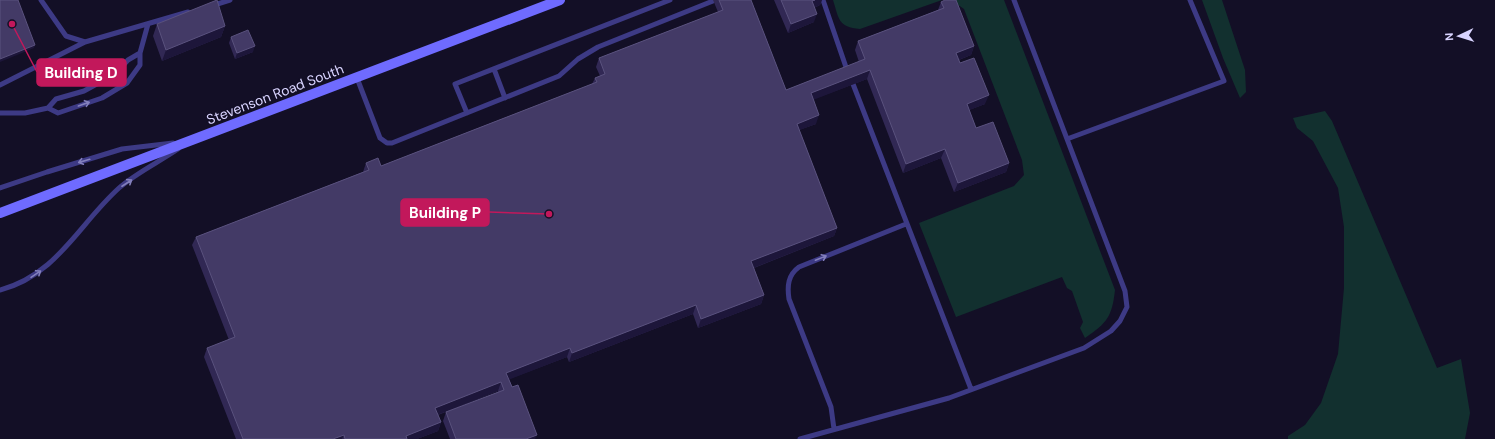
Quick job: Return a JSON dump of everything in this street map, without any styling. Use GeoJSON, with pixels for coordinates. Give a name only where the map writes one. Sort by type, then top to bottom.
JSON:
{"type":"FeatureCollection","features":[{"type":"Feature","properties":{"kind":"main road","name":"Stevenson Road South"},"geometry":{"type":"LineString","coordinates":[[0,213],[560,0]]}},
{"type":"Feature","properties":{"kind":"lane"},"geometry":{"type":"LineString","coordinates":[[41,0],[66,36],[85,42]]}},
{"type":"Feature","properties":{"kind":"lane"},"geometry":{"type":"LineString","coordinates":[[208,7],[230,0]]}},
{"type":"Feature","properties":{"kind":"lane"},"geometry":{"type":"LineString","coordinates":[[467,113],[455,84],[670,0]]}},
{"type":"Feature","properties":{"kind":"lane"},"geometry":{"type":"LineString","coordinates":[[823,0],[848,73]]}},
{"type":"Feature","properties":{"kind":"lane"},"geometry":{"type":"LineString","coordinates":[[800,439],[916,408],[970,390],[1084,348],[1112,331],[1120,321],[1127,307],[1126,291],[1014,0]]}},
{"type":"Feature","properties":{"kind":"lane"},"geometry":{"type":"LineString","coordinates":[[1067,139],[1224,81],[1190,0]]}},
{"type":"Feature","properties":{"kind":"lane"},"geometry":{"type":"LineString","coordinates":[[356,78],[380,138],[387,143],[397,141],[559,76],[578,59],[598,47],[713,1]]}},
{"type":"Feature","properties":{"kind":"lane"},"geometry":{"type":"LineString","coordinates":[[0,85],[85,42],[193,11]]}},
{"type":"Feature","properties":{"kind":"lane"},"geometry":{"type":"LineString","coordinates":[[48,108],[58,113],[102,98],[127,83],[140,65],[140,53],[148,24]]}},
{"type":"Feature","properties":{"kind":"lane"},"geometry":{"type":"LineString","coordinates":[[0,113],[25,113],[48,108],[56,99],[84,91],[115,74],[128,60],[140,53]]}},
{"type":"Feature","properties":{"kind":"lane"},"geometry":{"type":"LineString","coordinates":[[494,69],[505,98]]}},
{"type":"Feature","properties":{"kind":"lane"},"geometry":{"type":"LineString","coordinates":[[853,84],[970,390]]}},
{"type":"Feature","properties":{"kind":"lane"},"geometry":{"type":"LineString","coordinates":[[0,188],[122,149],[190,141]]}},
{"type":"Feature","properties":{"kind":"lane"},"geometry":{"type":"LineString","coordinates":[[0,290],[15,286],[39,273],[60,254],[94,213],[120,187],[190,141]]}},
{"type":"Feature","properties":{"kind":"lane"},"geometry":{"type":"LineString","coordinates":[[834,429],[831,407],[789,299],[787,288],[789,278],[799,267],[906,224]]}},
{"type":"Feature","properties":{"kind":"green space"},"geometry":{"type":"Polygon","coordinates":[[[833,0],[942,0],[860,29],[847,26],[840,21],[833,0]]]}},
{"type":"Feature","properties":{"kind":"green space"},"geometry":{"type":"Polygon","coordinates":[[[944,0],[1004,0],[1115,290],[1112,307],[1107,318],[1099,328],[1085,338],[1080,328],[1083,322],[1072,291],[1067,288],[1062,277],[956,317],[919,223],[1014,186],[1024,175],[1022,160],[964,9],[954,2],[944,0]]]}},
{"type":"Feature","properties":{"kind":"green space"},"geometry":{"type":"Polygon","coordinates":[[[1202,0],[1222,0],[1245,70],[1246,92],[1240,98],[1223,58],[1202,0]]]}},
{"type":"Feature","properties":{"kind":"green space"},"geometry":{"type":"Polygon","coordinates":[[[1325,111],[1332,121],[1437,368],[1461,359],[1470,413],[1465,439],[1288,439],[1288,436],[1305,425],[1321,403],[1338,354],[1344,288],[1344,227],[1338,188],[1313,141],[1297,128],[1293,118],[1325,111]]]}},
{"type":"Feature","properties":{"kind":"building"},"geometry":{"type":"Polygon","coordinates":[[[0,0],[18,0],[35,45],[0,59],[0,0]]]}},
{"type":"Feature","properties":{"kind":"building"},"geometry":{"type":"Polygon","coordinates":[[[217,0],[225,26],[166,50],[157,24],[217,0]]]}},
{"type":"Feature","properties":{"kind":"building"},"geometry":{"type":"Polygon","coordinates":[[[719,0],[751,0],[786,90],[865,59],[858,41],[944,8],[941,2],[945,0],[956,0],[974,46],[956,53],[960,63],[974,58],[989,95],[967,104],[976,128],[993,122],[1009,163],[958,183],[945,149],[906,164],[870,70],[811,93],[819,115],[797,124],[837,228],[751,261],[764,295],[701,319],[696,305],[572,353],[570,348],[506,373],[512,387],[518,385],[537,435],[526,439],[456,439],[446,412],[504,390],[501,382],[435,408],[441,422],[406,436],[407,439],[345,439],[344,435],[333,439],[243,439],[207,348],[235,337],[196,237],[369,170],[366,163],[378,158],[381,166],[597,82],[595,78],[605,74],[599,58],[723,10],[719,0]]]}},
{"type":"Feature","properties":{"kind":"building"},"geometry":{"type":"Polygon","coordinates":[[[781,0],[815,0],[812,1],[817,14],[791,24],[781,0]]]}},
{"type":"Feature","properties":{"kind":"building"},"geometry":{"type":"Polygon","coordinates":[[[248,30],[255,46],[237,53],[231,37],[248,30]]]}},
{"type":"Feature","properties":{"kind":"place","name":"Building D"},"geometry":{"type":"Point","coordinates":[12,24]}},
{"type":"Feature","properties":{"kind":"place","name":"Building P"},"geometry":{"type":"Point","coordinates":[549,214]}}]}
